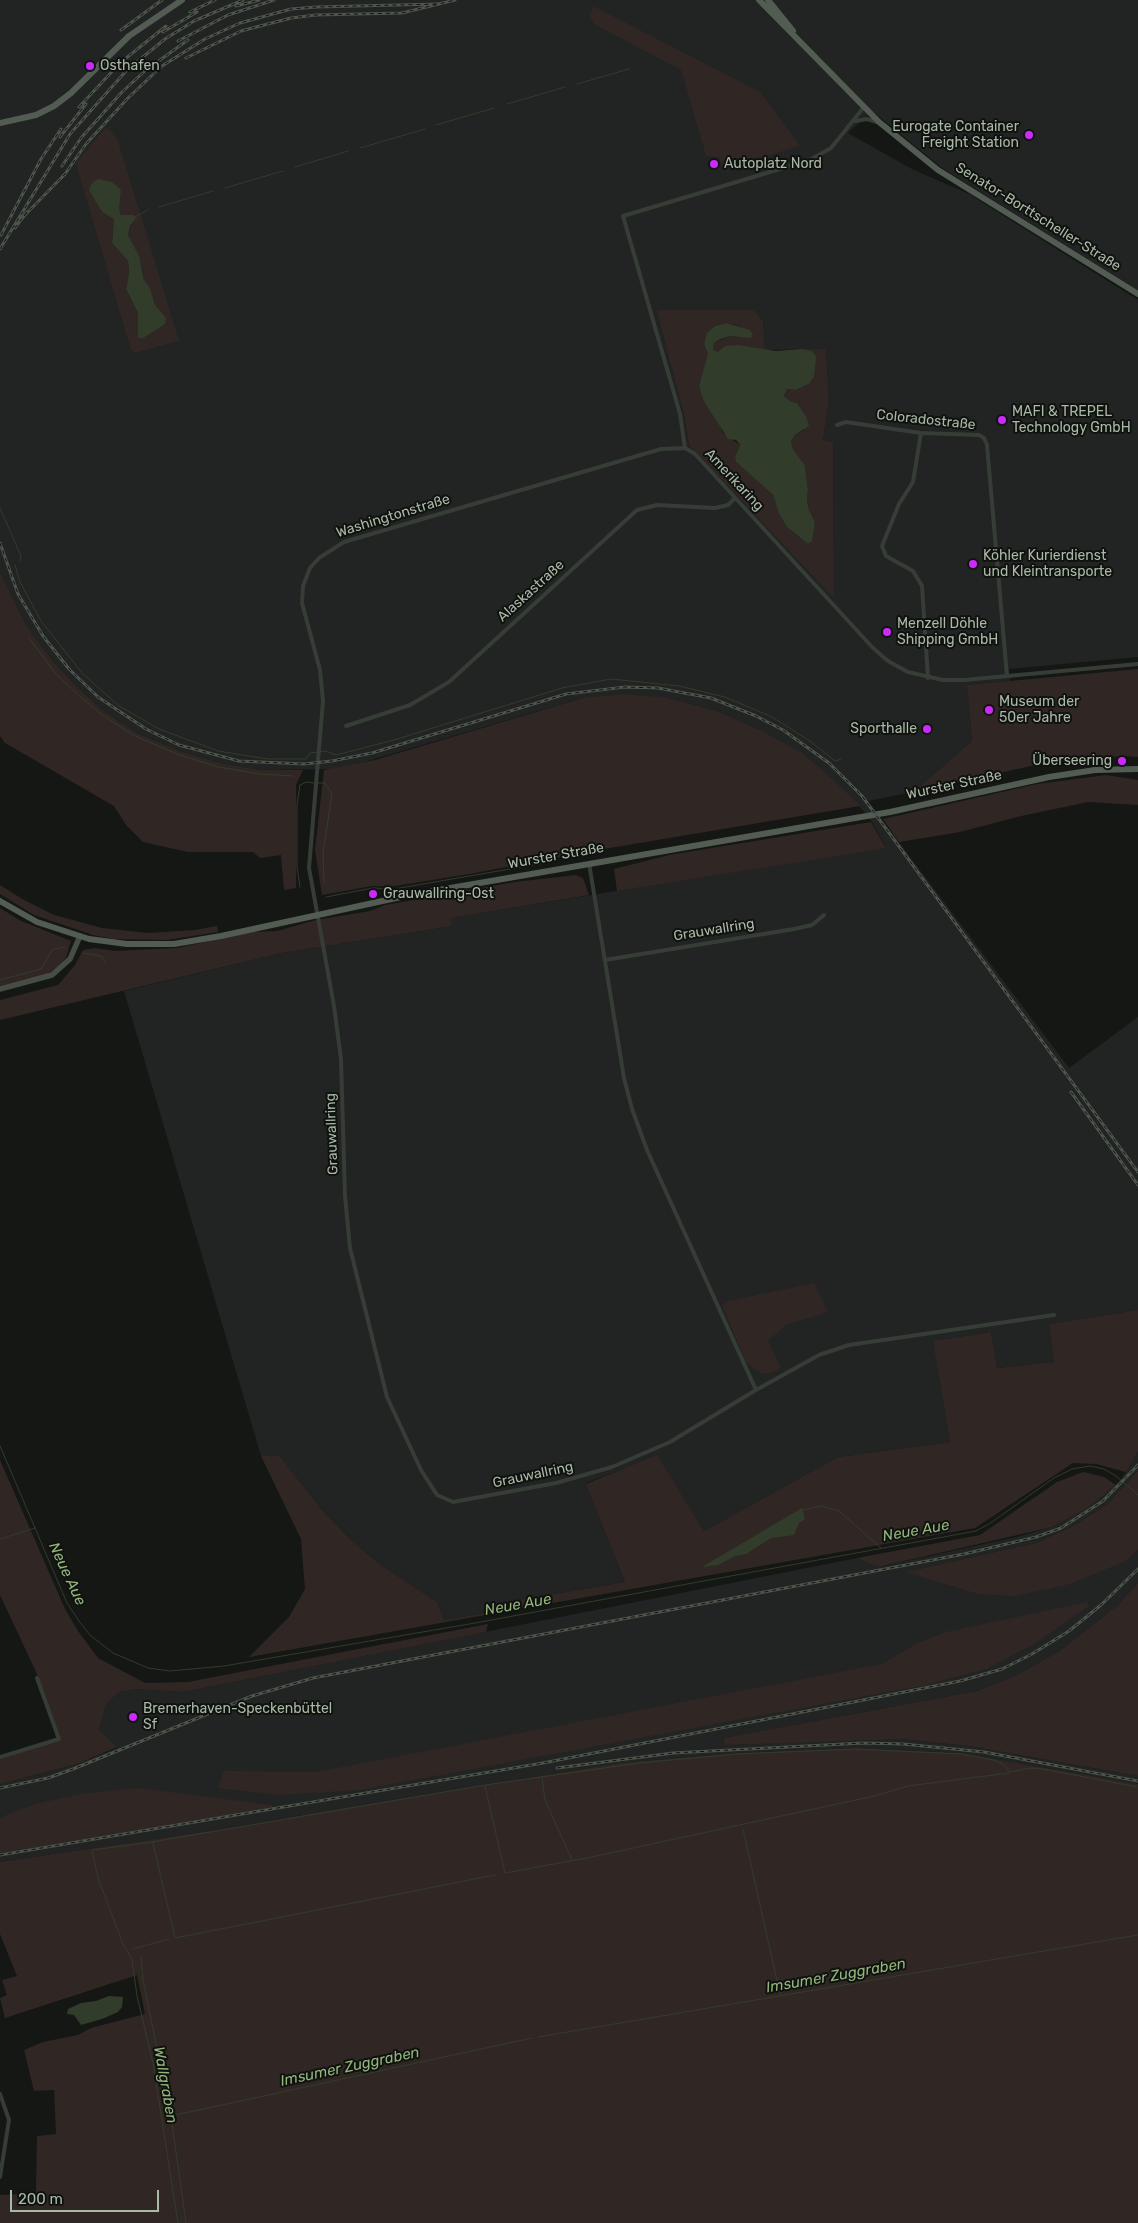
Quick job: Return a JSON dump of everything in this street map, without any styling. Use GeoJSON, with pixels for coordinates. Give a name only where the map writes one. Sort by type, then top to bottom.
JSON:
{"type":"FeatureCollection","features":[{"type":"Feature","properties":{"kind":"main road"},"geometry":{"type":"LineString","coordinates":[[0,123],[36,115],[54,106],[71,93],[129,36],[182,0]]}},
{"type":"Feature","properties":{"kind":"main road","name":"Senator-Borttscheller-Straße"},"geometry":{"type":"LineString","coordinates":[[759,0],[879,122],[938,170],[1138,294]]}},
{"type":"Feature","properties":{"kind":"main road","name":"Senator-Borttscheller-Straße"},"geometry":{"type":"LineString","coordinates":[[768,0],[798,38]]}},
{"type":"Feature","properties":{"kind":"main road","name":"Wurster Straße"},"geometry":{"type":"LineString","coordinates":[[0,901],[37,922],[80,936],[127,944],[174,944],[420,893],[890,812],[1049,777],[1094,770],[1138,769]]}},
{"type":"Feature","properties":{"kind":"street"},"geometry":{"type":"LineString","coordinates":[[853,122],[864,107]]}},
{"type":"Feature","properties":{"kind":"street"},"geometry":{"type":"LineString","coordinates":[[853,122],[867,119],[879,122]]}},
{"type":"Feature","properties":{"kind":"street","name":"Amerikaring"},"geometry":{"type":"LineString","coordinates":[[853,122],[831,148],[810,160],[623,216],[680,414],[685,448],[695,454],[873,648],[888,662],[908,672],[928,678],[964,680],[1138,664]]}},
{"type":"Feature","properties":{"kind":"street","name":"Coloradostraße"},"geometry":{"type":"LineString","coordinates":[[837,425],[846,422],[921,433],[979,435],[984,438],[987,445],[1007,676]]}},
{"type":"Feature","properties":{"kind":"street"},"geometry":{"type":"LineString","coordinates":[[921,433],[913,482],[899,504],[882,541],[883,551],[890,559],[913,571],[922,586],[928,678]]}},
{"type":"Feature","properties":{"kind":"street","name":"Washingtonstraße"},"geometry":{"type":"LineString","coordinates":[[317,915],[309,868],[323,701],[320,670],[302,603],[303,586],[310,568],[331,548],[344,542],[661,449],[685,448]]}},
{"type":"Feature","properties":{"kind":"street","name":"Alaskastraße"},"geometry":{"type":"LineString","coordinates":[[346,726],[410,705],[448,682],[638,510],[657,505],[715,508],[728,505],[735,498]]}},
{"type":"Feature","properties":{"kind":"street"},"geometry":{"type":"LineString","coordinates":[[589,864],[624,1078],[639,1130],[756,1390],[820,1355],[849,1345],[1054,1315]]}},
{"type":"Feature","properties":{"kind":"street","name":"Grauwallring"},"geometry":{"type":"LineString","coordinates":[[317,915],[334,1006],[340,1059],[345,1196],[352,1256],[387,1396],[421,1470],[436,1495],[453,1502],[462,1501],[556,1483],[612,1467],[670,1442],[756,1390]]}},
{"type":"Feature","properties":{"kind":"street","name":"Grauwallring"},"geometry":{"type":"LineString","coordinates":[[605,960],[794,929],[812,924],[824,915]]}},
{"type":"Feature","properties":{"kind":"street"},"geometry":{"type":"LineString","coordinates":[[0,989],[52,975],[70,959],[80,936]]}},
{"type":"Feature","properties":{"kind":"street"},"geometry":{"type":"LineString","coordinates":[[0,1757],[59,1739],[37,1678]]}},
{"type":"Feature","properties":{"kind":"street"},"geometry":{"type":"LineString","coordinates":[[0,2094],[8,2120],[0,2177]]}},
{"type":"Feature","properties":{"kind":"shaded area"},"geometry":{"type":"Polygon","coordinates":[[[0,0],[1138,0],[1138,291],[942,168],[872,111],[848,133],[912,169],[969,194],[1138,300],[1138,657],[1009,669],[1010,681],[967,685],[972,741],[913,792],[868,801],[1069,1068],[1138,1017],[1138,1310],[1049,1324],[1054,1362],[997,1368],[991,1332],[934,1341],[950,1442],[838,1457],[704,1531],[657,1456],[586,1483],[625,1582],[483,1606],[484,1613],[444,1620],[437,1602],[378,1563],[352,1541],[321,1509],[280,1456],[261,1456],[124,991],[282,953],[452,926],[450,918],[886,847],[869,817],[838,784],[758,729],[720,712],[668,698],[583,698],[354,765],[334,769],[260,770],[220,763],[180,751],[137,733],[105,712],[77,687],[50,658],[26,625],[0,572],[0,0]],[[681,69],[706,155],[799,146],[681,69]],[[77,163],[131,351],[136,353],[178,341],[77,163]],[[763,321],[683,410],[689,445],[834,597],[833,442],[823,440],[829,402],[826,349],[765,350],[763,321]]]}},
{"type":"Feature","properties":{"kind":"shaded area"},"geometry":{"type":"Polygon","coordinates":[[[593,6],[760,92],[800,146],[723,169],[719,157],[706,156],[681,70],[594,24],[590,16],[593,6]]]}},
{"type":"Feature","properties":{"kind":"shaded area"},"geometry":{"type":"Polygon","coordinates":[[[106,127],[117,138],[179,341],[136,353],[131,351],[76,163],[106,127]],[[112,182],[90,190],[102,212],[114,219],[112,243],[128,261],[129,273],[126,289],[138,313],[138,324],[162,315],[155,305],[150,288],[144,280],[143,270],[128,235],[133,221],[128,216],[122,215],[119,209],[121,190],[112,182]]]}},
{"type":"Feature","properties":{"kind":"shaded area"},"geometry":{"type":"Polygon","coordinates":[[[98,179],[112,182],[121,190],[119,209],[121,215],[133,215],[136,218],[130,226],[128,235],[139,256],[144,280],[150,288],[155,305],[166,318],[165,324],[143,338],[138,338],[138,313],[126,289],[129,273],[128,261],[112,243],[114,219],[102,212],[89,190],[92,183],[98,179]]]}},
{"type":"Feature","properties":{"kind":"shaded area"},"geometry":{"type":"Polygon","coordinates":[[[657,310],[753,310],[763,321],[765,350],[752,347],[718,352],[713,350],[714,344],[730,336],[750,338],[740,325],[726,323],[715,326],[707,333],[704,344],[708,354],[699,386],[703,400],[723,433],[740,445],[735,457],[736,462],[773,495],[779,514],[787,527],[808,544],[815,522],[809,510],[807,499],[808,490],[805,465],[792,450],[791,441],[795,435],[804,430],[806,416],[797,403],[790,401],[784,396],[787,389],[796,390],[809,384],[814,377],[812,351],[803,349],[826,349],[829,402],[823,440],[833,442],[834,598],[689,445],[683,410],[657,310]]]}},
{"type":"Feature","properties":{"kind":"shaded area"},"geometry":{"type":"Polygon","coordinates":[[[726,323],[750,330],[753,336],[750,338],[730,336],[720,339],[714,343],[713,350],[718,352],[725,346],[738,345],[776,351],[803,349],[812,351],[816,357],[814,377],[809,384],[796,390],[787,389],[784,396],[790,401],[797,403],[806,416],[809,426],[795,435],[791,441],[793,450],[805,465],[808,490],[807,500],[809,510],[815,522],[812,541],[808,544],[787,527],[779,514],[773,495],[736,462],[735,457],[740,445],[736,440],[728,439],[703,400],[699,386],[708,354],[704,344],[707,333],[715,326],[726,323]]]}},
{"type":"Feature","properties":{"kind":"shaded area"},"geometry":{"type":"Polygon","coordinates":[[[0,572],[26,625],[50,658],[77,687],[105,712],[137,733],[180,751],[220,763],[260,770],[303,770],[296,785],[296,888],[284,890],[281,855],[260,858],[253,852],[188,852],[143,842],[126,825],[114,806],[5,743],[0,736],[0,572]]]}},
{"type":"Feature","properties":{"kind":"shaded area"},"geometry":{"type":"Polygon","coordinates":[[[1138,669],[1138,757],[1124,756],[1049,762],[913,792],[972,741],[967,685],[1138,669]]]}},
{"type":"Feature","properties":{"kind":"shaded area"},"geometry":{"type":"Polygon","coordinates":[[[624,694],[668,698],[720,712],[758,729],[802,753],[860,806],[592,851],[469,874],[395,886],[372,886],[322,895],[315,850],[324,770],[375,760],[583,698],[624,694]]]}},
{"type":"Feature","properties":{"kind":"shaded area"},"geometry":{"type":"Polygon","coordinates":[[[1106,775],[1138,780],[1138,805],[1088,802],[1021,816],[960,832],[899,842],[883,819],[1037,784],[1106,775]]]}},
{"type":"Feature","properties":{"kind":"shaded area"},"geometry":{"type":"Polygon","coordinates":[[[871,822],[886,848],[617,891],[614,869],[669,855],[871,822]]]}},
{"type":"Feature","properties":{"kind":"shaded area"},"geometry":{"type":"Polygon","coordinates":[[[576,875],[583,878],[589,895],[451,918],[452,926],[282,953],[0,1020],[0,1000],[58,985],[75,965],[83,950],[94,948],[115,951],[177,948],[252,932],[277,931],[316,920],[370,911],[385,905],[515,882],[576,875]]]}},
{"type":"Feature","properties":{"kind":"shaded area"},"geometry":{"type":"Polygon","coordinates":[[[0,885],[54,915],[102,928],[148,933],[195,930],[217,926],[218,932],[167,940],[114,939],[93,935],[34,915],[0,894],[0,885]]]}},
{"type":"Feature","properties":{"kind":"shaded area"},"geometry":{"type":"Polygon","coordinates":[[[0,908],[21,921],[71,941],[66,958],[48,974],[0,987],[0,908]]]}},
{"type":"Feature","properties":{"kind":"shaded area"},"geometry":{"type":"Polygon","coordinates":[[[814,1283],[828,1312],[786,1325],[768,1341],[781,1368],[772,1373],[761,1373],[746,1362],[722,1305],[729,1301],[814,1283]]]}},
{"type":"Feature","properties":{"kind":"shaded area"},"geometry":{"type":"Polygon","coordinates":[[[1138,1310],[1138,1452],[1126,1472],[1096,1464],[1073,1463],[975,1528],[249,1657],[289,1617],[305,1589],[301,1539],[261,1456],[280,1456],[321,1509],[352,1541],[378,1563],[437,1602],[444,1620],[484,1613],[483,1606],[625,1582],[586,1484],[657,1455],[704,1531],[838,1457],[950,1442],[933,1341],[991,1332],[997,1368],[1054,1362],[1049,1324],[1138,1310]]]}},
{"type":"Feature","properties":{"kind":"shaded area"},"geometry":{"type":"Polygon","coordinates":[[[1138,1452],[1138,1471],[1108,1504],[1073,1526],[1036,1543],[907,1572],[977,1594],[1128,1560],[1138,1550],[1138,1583],[1118,1605],[1061,1650],[1017,1675],[977,1691],[723,1738],[725,1745],[901,1739],[969,1746],[1138,1776],[1138,1784],[961,1753],[856,1748],[736,1753],[619,1763],[249,1825],[0,1862],[0,1784],[77,1764],[117,1748],[99,1730],[106,1704],[120,1692],[136,1689],[183,1692],[857,1558],[879,1567],[1016,1537],[1052,1527],[1087,1508],[1121,1480],[1138,1452]]]}},
{"type":"Feature","properties":{"kind":"shaded area"},"geometry":{"type":"Polygon","coordinates":[[[0,1460],[65,1609],[78,1631],[98,1658],[145,1683],[188,1682],[488,1624],[486,1632],[183,1692],[136,1689],[120,1692],[106,1704],[99,1730],[117,1747],[77,1764],[0,1784],[0,1759],[61,1739],[37,1674],[0,1595],[0,1460]]]}},
{"type":"Feature","properties":{"kind":"shaded area"},"geometry":{"type":"Polygon","coordinates":[[[1138,1471],[1138,1550],[1128,1560],[1070,1584],[1015,1596],[977,1594],[906,1572],[1036,1543],[1073,1526],[1108,1504],[1138,1471]]]}},
{"type":"Feature","properties":{"kind":"shaded area"},"geometry":{"type":"Polygon","coordinates":[[[1083,1472],[1104,1477],[1116,1485],[1087,1508],[1052,1527],[878,1567],[857,1558],[980,1535],[1057,1482],[1083,1472]]]}},
{"type":"Feature","properties":{"kind":"shaded area"},"geometry":{"type":"Polygon","coordinates":[[[802,1508],[805,1519],[799,1523],[794,1535],[771,1538],[746,1554],[735,1556],[718,1565],[702,1567],[802,1508]]]}},
{"type":"Feature","properties":{"kind":"shaded area"},"geometry":{"type":"Polygon","coordinates":[[[1138,1583],[1138,1776],[969,1746],[901,1739],[725,1745],[723,1738],[977,1691],[1017,1675],[1061,1650],[1118,1605],[1138,1583]]]}},
{"type":"Feature","properties":{"kind":"shaded area"},"geometry":{"type":"Polygon","coordinates":[[[1087,1602],[1089,1606],[1034,1644],[986,1669],[925,1685],[359,1790],[280,1795],[218,1788],[224,1771],[316,1772],[882,1664],[916,1644],[946,1632],[1087,1602]]]}},
{"type":"Feature","properties":{"kind":"shaded area"},"geometry":{"type":"Polygon","coordinates":[[[856,1748],[961,1753],[1138,1784],[1138,2223],[0,2223],[0,2195],[36,2193],[37,2136],[56,2134],[54,2090],[34,2091],[24,2050],[43,2042],[78,2035],[91,2028],[145,2014],[137,1975],[5,2018],[0,1998],[7,1995],[2,1980],[17,1976],[0,1934],[0,1862],[249,1825],[619,1763],[736,1753],[856,1748]]]}},
{"type":"Feature","properties":{"kind":"shaded area"},"geometry":{"type":"Polygon","coordinates":[[[138,1788],[272,1805],[271,1809],[0,1853],[0,1819],[8,1814],[39,1803],[81,1794],[138,1788]]]}},
{"type":"Feature","properties":{"kind":"shaded area"},"geometry":{"type":"Polygon","coordinates":[[[109,1996],[123,1997],[122,2007],[118,2012],[102,2019],[81,2025],[74,2015],[67,2014],[68,2009],[81,2003],[96,2001],[109,1996]]]}},
{"type":"Feature","properties":{"kind":"waterway"},"geometry":{"type":"LineString","coordinates":[[577,84],[629,69]]}},
{"type":"Feature","properties":{"kind":"waterway"},"geometry":{"type":"LineString","coordinates":[[507,104],[565,87]]}},
{"type":"Feature","properties":{"kind":"waterway"},"geometry":{"type":"LineString","coordinates":[[436,125],[494,108]]}},
{"type":"Feature","properties":{"kind":"waterway"},"geometry":{"type":"LineString","coordinates":[[360,148],[425,129]]}},
{"type":"Feature","properties":{"kind":"waterway"},"geometry":{"type":"LineString","coordinates":[[295,167],[348,151]]}},
{"type":"Feature","properties":{"kind":"waterway"},"geometry":{"type":"LineString","coordinates":[[225,188],[283,171]]}},
{"type":"Feature","properties":{"kind":"waterway"},"geometry":{"type":"LineString","coordinates":[[159,207],[213,191]]}},
{"type":"Feature","properties":{"kind":"waterway"},"geometry":{"type":"LineString","coordinates":[[135,217],[148,210]]}},
{"type":"Feature","properties":{"kind":"waterway"},"geometry":{"type":"LineString","coordinates":[[0,508],[21,556],[20,561]]}},
{"type":"Feature","properties":{"kind":"waterway"},"geometry":{"type":"LineString","coordinates":[[15,565],[20,582],[41,621],[83,674],[119,706],[159,729],[218,751],[268,759],[306,759],[310,753],[326,751],[336,755],[394,740],[562,688],[611,679],[679,686],[725,697],[772,717],[810,741],[835,761],[841,759]]}},
{"type":"Feature","properties":{"kind":"waterway"},"geometry":{"type":"LineString","coordinates":[[29,638],[56,674],[75,692],[102,715],[135,736],[177,754],[218,767],[260,774],[293,776]]}},
{"type":"Feature","properties":{"kind":"waterway"},"geometry":{"type":"LineString","coordinates":[[300,887],[297,867],[297,804],[300,785],[306,782],[314,783]]}},
{"type":"Feature","properties":{"kind":"waterway"},"geometry":{"type":"LineString","coordinates":[[318,783],[325,783],[332,794],[323,853],[324,883]]}},
{"type":"Feature","properties":{"kind":"waterway"},"geometry":{"type":"LineString","coordinates":[[326,897],[373,888],[394,889],[545,863]]}},
{"type":"Feature","properties":{"kind":"waterway"},"geometry":{"type":"LineString","coordinates":[[0,980],[41,969],[53,949],[65,947]]}},
{"type":"Feature","properties":{"kind":"waterway"},"geometry":{"type":"LineString","coordinates":[[83,953],[101,956],[105,962]]}},
{"type":"Feature","properties":{"kind":"waterway","name":"Neue Aue"},"geometry":{"type":"LineString","coordinates":[[0,1446],[67,1603],[79,1621],[90,1635],[113,1653],[148,1668],[170,1671],[224,1666],[475,1623],[976,1531],[989,1524],[1054,1478],[1072,1469],[1090,1466],[1104,1469],[1116,1476],[1138,1495]]}},
{"type":"Feature","properties":{"kind":"waterway"},"geometry":{"type":"LineString","coordinates":[[803,1510],[822,1506],[839,1511],[881,1548]]}},
{"type":"Feature","properties":{"kind":"waterway"},"geometry":{"type":"LineString","coordinates":[[0,1539],[35,1528]]}},
{"type":"Feature","properties":{"kind":"waterway","name":"Wallgraben"},"geometry":{"type":"LineString","coordinates":[[178,2223],[153,2063],[137,1996],[132,1959],[123,1944],[98,1878],[92,1850],[152,1842],[485,1785],[639,1763],[736,1754],[855,1749],[961,1754],[993,1760],[1003,1764],[1010,1772],[1031,1768],[1043,1769],[1137,1787]]}},
{"type":"Feature","properties":{"kind":"waterway"},"geometry":{"type":"LineString","coordinates":[[485,1786],[505,1873],[587,1858],[874,1796],[908,1786],[1009,1773]]}},
{"type":"Feature","properties":{"kind":"waterway"},"geometry":{"type":"LineString","coordinates":[[542,1778],[545,1800],[572,1860]]}},
{"type":"Feature","properties":{"kind":"waterway"},"geometry":{"type":"LineString","coordinates":[[743,1829],[780,1994]]}},
{"type":"Feature","properties":{"kind":"waterway"},"geometry":{"type":"LineString","coordinates":[[153,1843],[175,1938],[495,1875]]}},
{"type":"Feature","properties":{"kind":"waterway","name":"Imsumer Zuggraben"},"geometry":{"type":"LineString","coordinates":[[538,2037],[1138,1935]]}},
{"type":"Feature","properties":{"kind":"waterway"},"geometry":{"type":"LineString","coordinates":[[133,1949],[169,1939]]}},
{"type":"Feature","properties":{"kind":"waterway","name":"Wallgraben"},"geometry":{"type":"LineString","coordinates":[[141,1956],[143,1980],[171,2116],[186,2223]]}},
{"type":"Feature","properties":{"kind":"waterway","name":"Imsumer Zuggraben"},"geometry":{"type":"LineString","coordinates":[[171,2116],[532,2038]]}},
{"type":"Feature","properties":{"kind":"railway"},"geometry":{"type":"LineString","coordinates":[[121,30],[162,0]]}},
{"type":"Feature","properties":{"kind":"railway"},"geometry":{"type":"LineString","coordinates":[[190,12],[215,0]]}},
{"type":"Feature","properties":{"kind":"railway"},"geometry":{"type":"LineString","coordinates":[[0,249],[70,134],[127,70],[165,39],[194,21],[243,0]]}},
{"type":"Feature","properties":{"kind":"railway"},"geometry":{"type":"LineString","coordinates":[[236,6],[259,0]]}},
{"type":"Feature","properties":{"kind":"railway"},"geometry":{"type":"LineString","coordinates":[[178,41],[228,15],[274,0]]}},
{"type":"Feature","properties":{"kind":"railway"},"geometry":{"type":"LineString","coordinates":[[186,58],[241,31],[291,18],[316,15],[402,13],[455,0]]}},
{"type":"Feature","properties":{"kind":"railway"},"geometry":{"type":"LineString","coordinates":[[24,216],[65,174],[86,144],[128,98],[162,66],[205,39],[240,23],[291,9],[438,4]]}},
{"type":"Feature","properties":{"kind":"railway"},"geometry":{"type":"LineString","coordinates":[[163,32],[197,12]]}},
{"type":"Feature","properties":{"kind":"railway"},"geometry":{"type":"LineString","coordinates":[[79,107],[120,63],[166,26]]}},
{"type":"Feature","properties":{"kind":"railway"},"geometry":{"type":"LineString","coordinates":[[62,166],[81,138],[122,92],[146,70],[188,40]]}},
{"type":"Feature","properties":{"kind":"railway"},"geometry":{"type":"LineString","coordinates":[[60,137],[86,104]]}},
{"type":"Feature","properties":{"kind":"railway"},"geometry":{"type":"LineString","coordinates":[[1,235],[41,159],[61,129]]}},
{"type":"Feature","properties":{"kind":"railway"},"geometry":{"type":"LineString","coordinates":[[15,228],[27,212]]}},
{"type":"Feature","properties":{"kind":"railway"},"geometry":{"type":"LineString","coordinates":[[0,543],[18,594],[43,636],[69,669],[98,697],[146,729],[179,745],[239,761],[304,764],[332,761],[372,753],[566,694],[625,687],[658,688],[711,698],[756,716],[783,730],[829,763],[862,796],[1138,1172]]}},
{"type":"Feature","properties":{"kind":"railway"},"geometry":{"type":"LineString","coordinates":[[1071,1092],[1138,1185]]}},
{"type":"Feature","properties":{"kind":"railway"},"geometry":{"type":"LineString","coordinates":[[0,1788],[48,1778],[252,1696],[313,1678],[964,1554],[1036,1537],[1061,1528],[1103,1501],[1138,1465]]}},
{"type":"Feature","properties":{"kind":"railway"},"geometry":{"type":"LineString","coordinates":[[0,1855],[543,1763],[960,1681],[1002,1669],[1032,1654],[1069,1631],[1101,1605],[1138,1569]]}},
{"type":"Feature","properties":{"kind":"railway"},"geometry":{"type":"LineString","coordinates":[[557,1768],[673,1753],[863,1743],[903,1744],[984,1752],[1138,1781]]}},
{"type":"Feature","properties":{"kind":"place","name":"Osthafen"},"geometry":{"type":"Point","coordinates":[90,66]}},
{"type":"Feature","properties":{"kind":"place","name":"Eurogate Container Freight Station"},"geometry":{"type":"Point","coordinates":[1029,135]}},
{"type":"Feature","properties":{"kind":"place","name":"Autoplatz Nord"},"geometry":{"type":"Point","coordinates":[714,164]}},
{"type":"Feature","properties":{"kind":"place","name":"MAFI & TREPEL Technology GmbH"},"geometry":{"type":"Point","coordinates":[1002,420]}},
{"type":"Feature","properties":{"kind":"place","name":"Köhler Kurierdienst und Kleintransporte"},"geometry":{"type":"Point","coordinates":[973,564]}},
{"type":"Feature","properties":{"kind":"place","name":"Menzell Döhle Shipping GmbH"},"geometry":{"type":"Point","coordinates":[887,632]}},
{"type":"Feature","properties":{"kind":"place","name":"Museum der 50er Jahre"},"geometry":{"type":"Point","coordinates":[989,710]}},
{"type":"Feature","properties":{"kind":"place","name":"Sporthalle"},"geometry":{"type":"Point","coordinates":[927,729]}},
{"type":"Feature","properties":{"kind":"place","name":"Überseering"},"geometry":{"type":"Point","coordinates":[1122,761]}},
{"type":"Feature","properties":{"kind":"place","name":"Grauwallring-Ost"},"geometry":{"type":"Point","coordinates":[373,894]}},
{"type":"Feature","properties":{"kind":"place","name":"Bremerhaven-Speckenbüttel Sf"},"geometry":{"type":"Point","coordinates":[133,1717]}}]}
